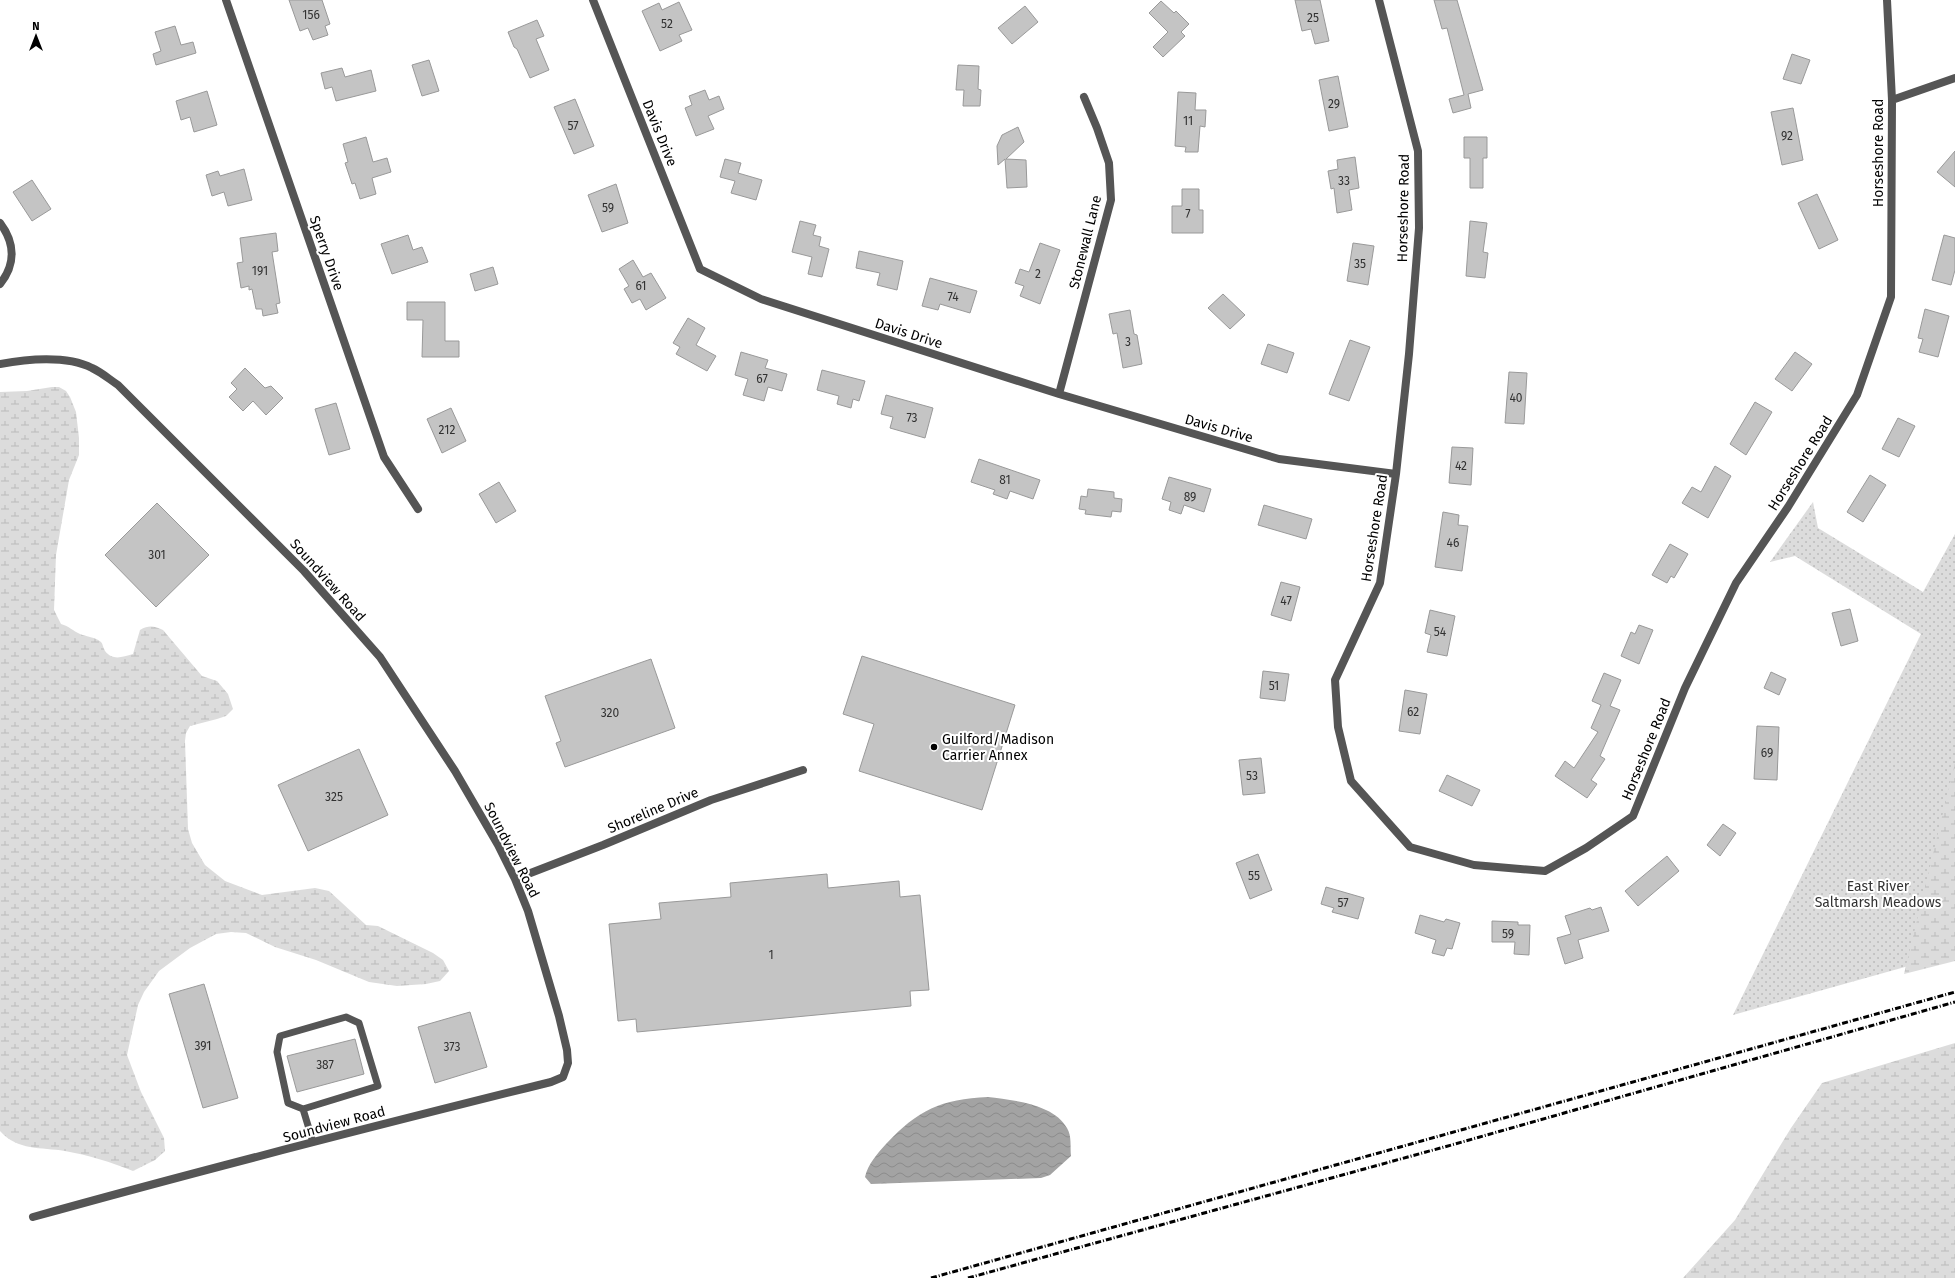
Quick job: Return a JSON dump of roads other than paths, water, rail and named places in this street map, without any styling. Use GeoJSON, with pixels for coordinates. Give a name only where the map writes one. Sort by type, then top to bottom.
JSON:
{"type":"FeatureCollection","features":[{"type":"Feature","properties":{"kind":"street","name":"Sperry Drive"},"geometry":{"type":"LineString","coordinates":[[226,0],[384,457],[418,509]]}},
{"type":"Feature","properties":{"kind":"street","name":"Davis Drive"},"geometry":{"type":"LineString","coordinates":[[593,0],[700,269],[760,299],[1059,394],[1280,459],[1396,474]]}},
{"type":"Feature","properties":{"kind":"street","name":"Horseshore Road"},"geometry":{"type":"LineString","coordinates":[[1379,0],[1418,152],[1418,236],[1409,354],[1396,474],[1380,583],[1335,680],[1338,727],[1351,781],[1410,847],[1474,865],[1545,871],[1586,848],[1633,816],[1685,688],[1736,583],[1788,507],[1857,396],[1891,296],[1892,100],[1887,0]]}},
{"type":"Feature","properties":{"kind":"street"},"geometry":{"type":"LineString","coordinates":[[1892,100],[1955,78]]}},
{"type":"Feature","properties":{"kind":"street","name":"Stonewall Lane"},"geometry":{"type":"LineString","coordinates":[[1059,394],[1111,200],[1109,163],[1084,97]]}},
{"type":"Feature","properties":{"kind":"street"},"geometry":{"type":"LineString","coordinates":[[0,223],[5,230],[13,248],[12,263],[6,276],[0,284]]}},
{"type":"Feature","properties":{"kind":"street","name":"Soundview Road"},"geometry":{"type":"LineString","coordinates":[[0,364],[17,361],[59,359],[91,367],[118,385],[304,571],[380,657],[458,776],[498,845],[515,879],[530,919],[559,1016],[567,1050],[568,1063],[563,1077],[551,1082],[362,1129],[258,1158],[215,1166],[33,1217]]}},
{"type":"Feature","properties":{"kind":"street","name":"Shoreline Drive"},"geometry":{"type":"LineString","coordinates":[[515,879],[603,846],[711,800],[804,770]]}},
{"type":"Feature","properties":{"kind":"lane"},"geometry":{"type":"LineString","coordinates":[[346,1017],[359,1023],[378,1086],[303,1109],[288,1103],[276,1052],[280,1036],[346,1017]]}},
{"type":"Feature","properties":{"kind":"lane"},"geometry":{"type":"LineString","coordinates":[[303,1109],[313,1142]]}},
{"type":"Feature","properties":{"kind":"water"},"geometry":{"type":"Polygon","coordinates":[[[988,1097],[1021,1102],[1043,1108],[1053,1113],[1061,1120],[1069,1131],[1071,1156],[1050,1175],[1041,1178],[871,1184],[865,1177],[866,1172],[876,1155],[898,1132],[920,1115],[931,1108],[957,1100],[988,1097]]]}},
{"type":"Feature","properties":{"kind":"railway"},"geometry":{"type":"LineString","coordinates":[[931,1278],[1955,992]]}},
{"type":"Feature","properties":{"kind":"railway"},"geometry":{"type":"LineString","coordinates":[[968,1278],[1455,1144],[1955,1002]]}},
{"type":"Feature","properties":{"kind":"place","name":"Guilford/Madison Carrier Annex"},"geometry":{"type":"Point","coordinates":[934,747]}},
{"type":"Feature","properties":{"kind":"park label","name":"East River Saltmarsh Meadows"},"geometry":{"type":"Point","coordinates":[1878,894]}}]}
